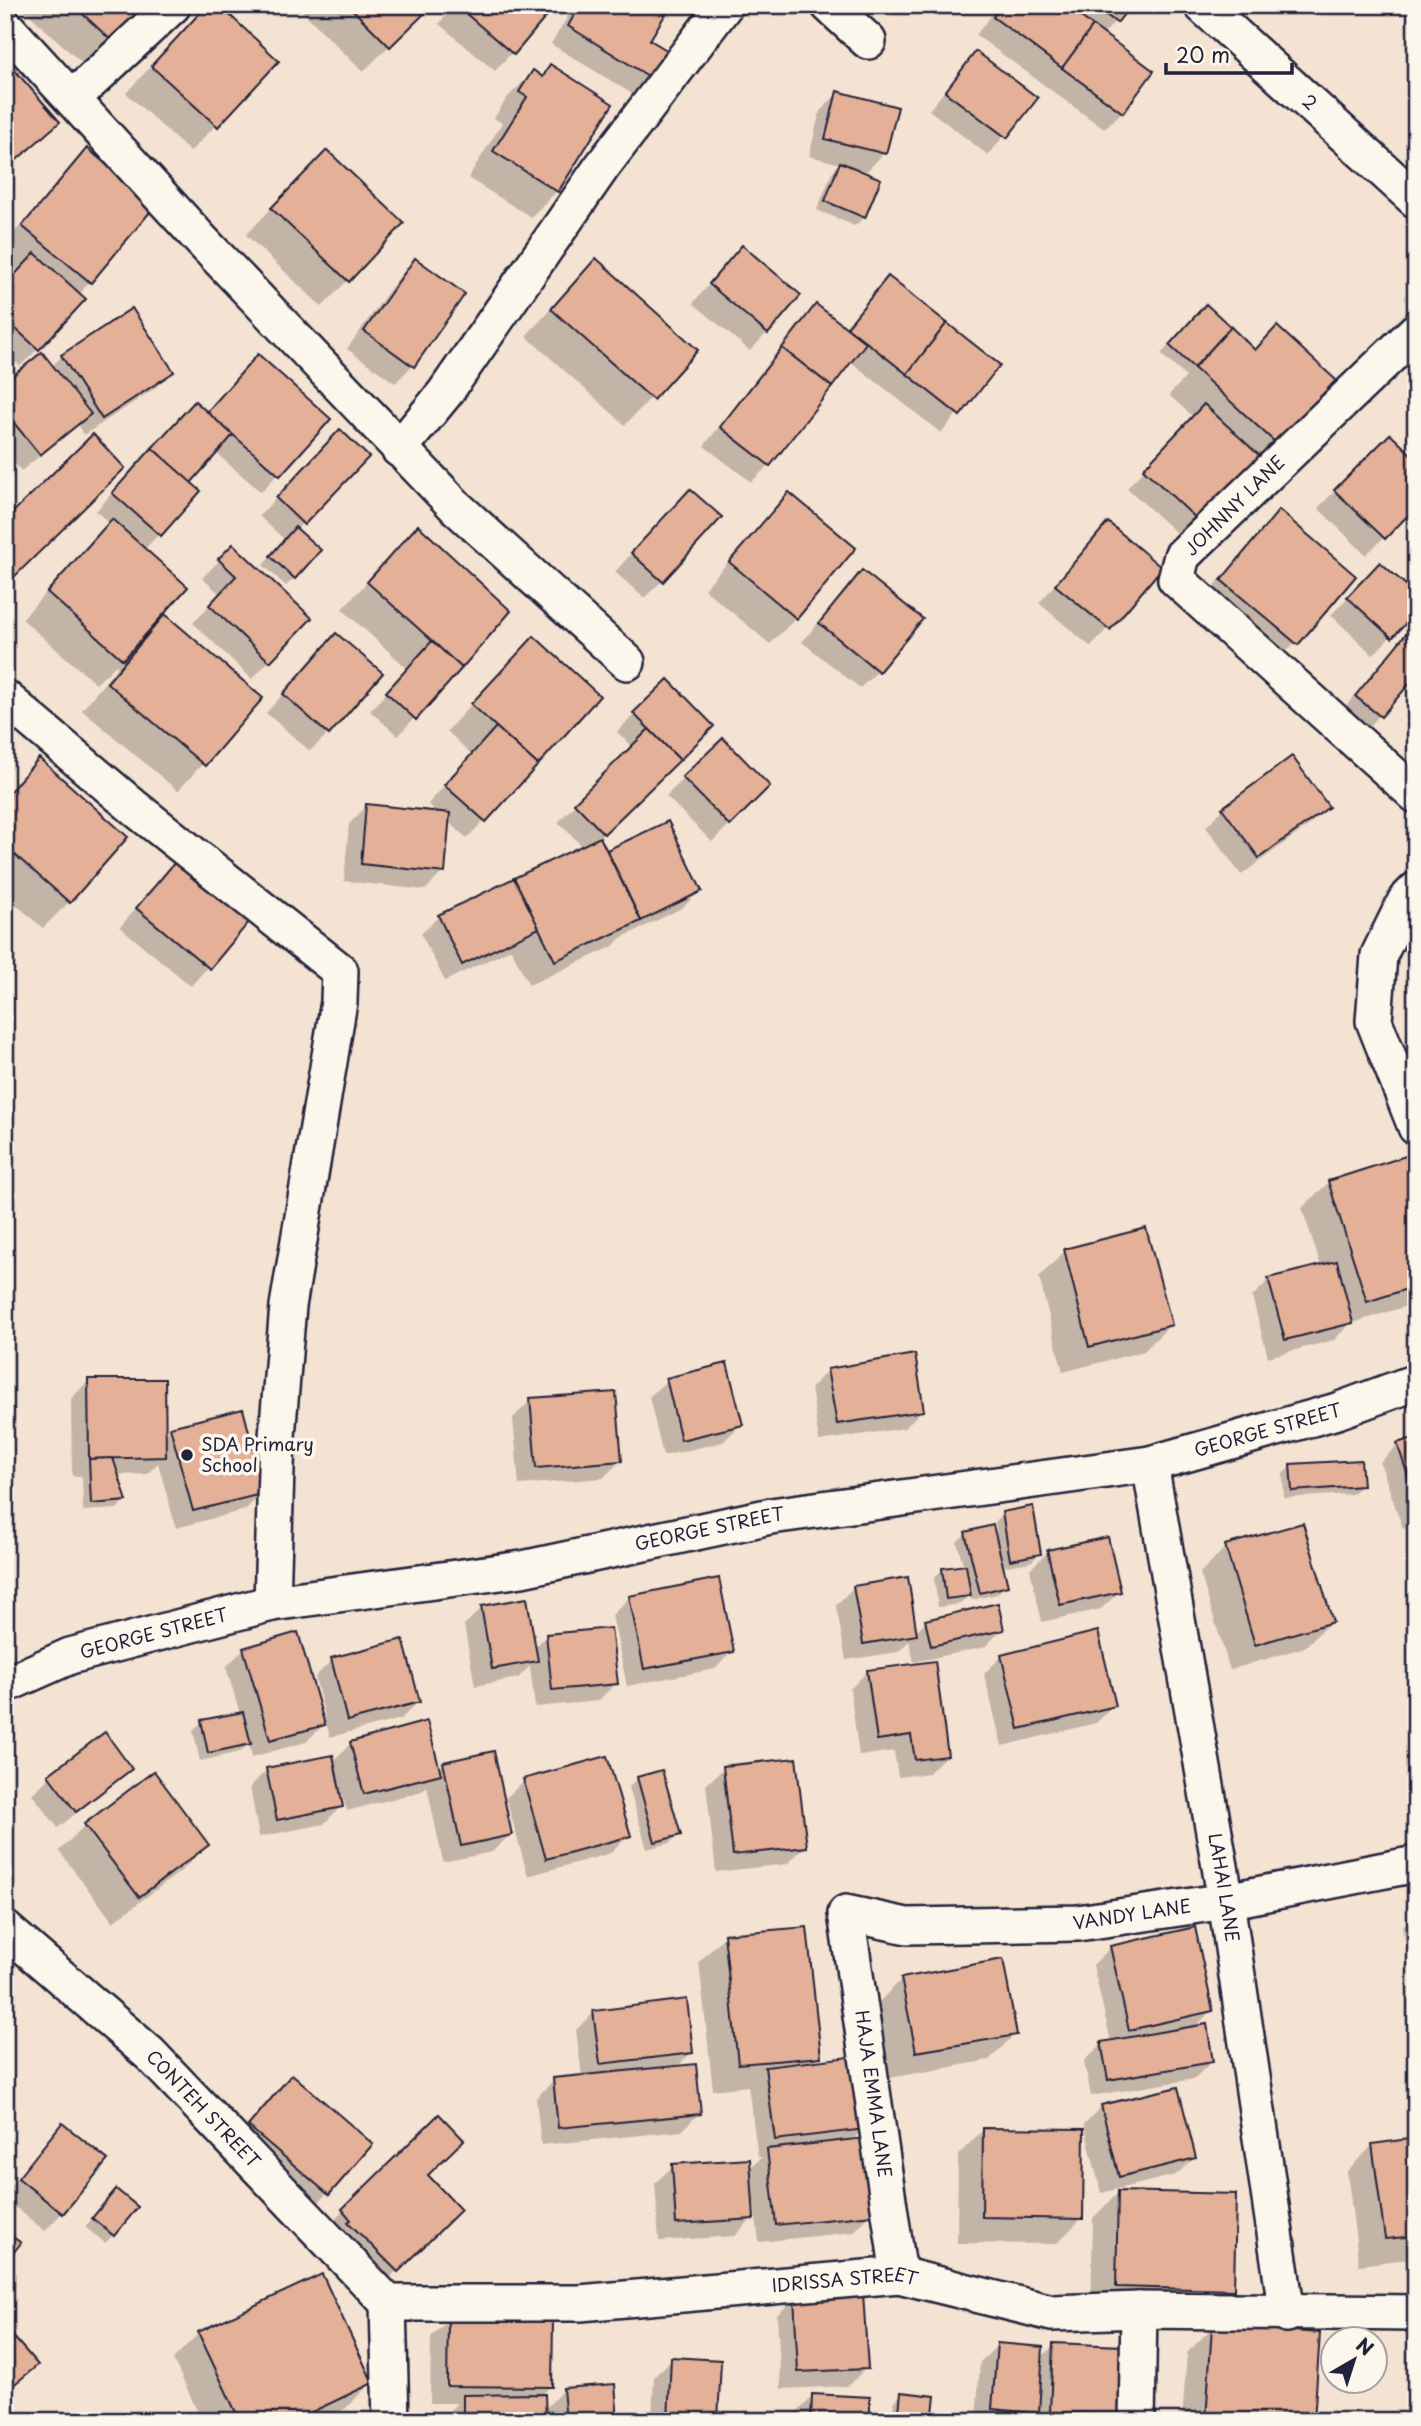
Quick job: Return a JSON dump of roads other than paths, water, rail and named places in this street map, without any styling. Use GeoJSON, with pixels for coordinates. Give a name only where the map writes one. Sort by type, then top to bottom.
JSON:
{"type":"FeatureCollection","features":[{"type":"Feature","properties":{"kind":"street"},"geometry":{"type":"LineString","coordinates":[[74,97],[173,5]]}},
{"type":"Feature","properties":{"kind":"street"},"geometry":{"type":"LineString","coordinates":[[399,449],[444,393],[601,168],[725,5]]}},
{"type":"Feature","properties":{"kind":"street"},"geometry":{"type":"LineString","coordinates":[[828,5],[868,41]]}},
{"type":"Feature","properties":{"kind":"street","name":"2"},"geometry":{"type":"LineString","coordinates":[[1202,5],[1416,200]]}},
{"type":"Feature","properties":{"kind":"street"},"geometry":{"type":"LineString","coordinates":[[5,26],[74,97],[202,242],[352,395],[399,449],[492,543],[627,662]]}},
{"type":"Feature","properties":{"kind":"street","name":"JOHNNY LANE"},"geometry":{"type":"LineString","coordinates":[[1416,331],[1182,556],[1176,579],[1416,795]]}},
{"type":"Feature","properties":{"kind":"street"},"geometry":{"type":"LineString","coordinates":[[5,698],[136,809],[340,971],[339,1002],[288,1306],[277,1436],[272,1603]]}},
{"type":"Feature","properties":{"kind":"street"},"geometry":{"type":"LineString","coordinates":[[1416,890],[1406,900],[1379,955],[1374,1021],[1416,1127]]}},
{"type":"Feature","properties":{"kind":"street","name":"GEORGE STREET"},"geometry":{"type":"LineString","coordinates":[[5,1685],[69,1656],[272,1603],[522,1569],[771,1516],[1150,1464],[1337,1411],[1416,1382]]}},
{"type":"Feature","properties":{"kind":"street","name":"LAHAI LANE"},"geometry":{"type":"LineString","coordinates":[[1150,1464],[1226,1901],[1287,2314]]}},
{"type":"Feature","properties":{"kind":"street","name":"VANDY LANE"},"geometry":{"type":"LineString","coordinates":[[846,1913],[907,1926],[1078,1923],[1226,1901],[1416,1864]]}},
{"type":"Feature","properties":{"kind":"street","name":"HAJA EMMA LANE"},"geometry":{"type":"LineString","coordinates":[[846,1913],[899,2276]]}},
{"type":"Feature","properties":{"kind":"street","name":"CONTEH STREET"},"geometry":{"type":"LineString","coordinates":[[5,1929],[150,2054],[388,2303]]}},
{"type":"Feature","properties":{"kind":"street","name":"IDRISSA STREET"},"geometry":{"type":"LineString","coordinates":[[388,2303],[580,2302],[899,2276],[1052,2313],[1416,2313]]}},
{"type":"Feature","properties":{"kind":"street"},"geometry":{"type":"LineString","coordinates":[[388,2303],[391,2421]]}},
{"type":"Feature","properties":{"kind":"street"},"geometry":{"type":"LineString","coordinates":[[1137,2421],[1139,2311]]}},
{"type":"Feature","properties":{"kind":"place","name":"SDA Primary School"},"geometry":{"type":"Point","coordinates":[187,1455]}}]}
